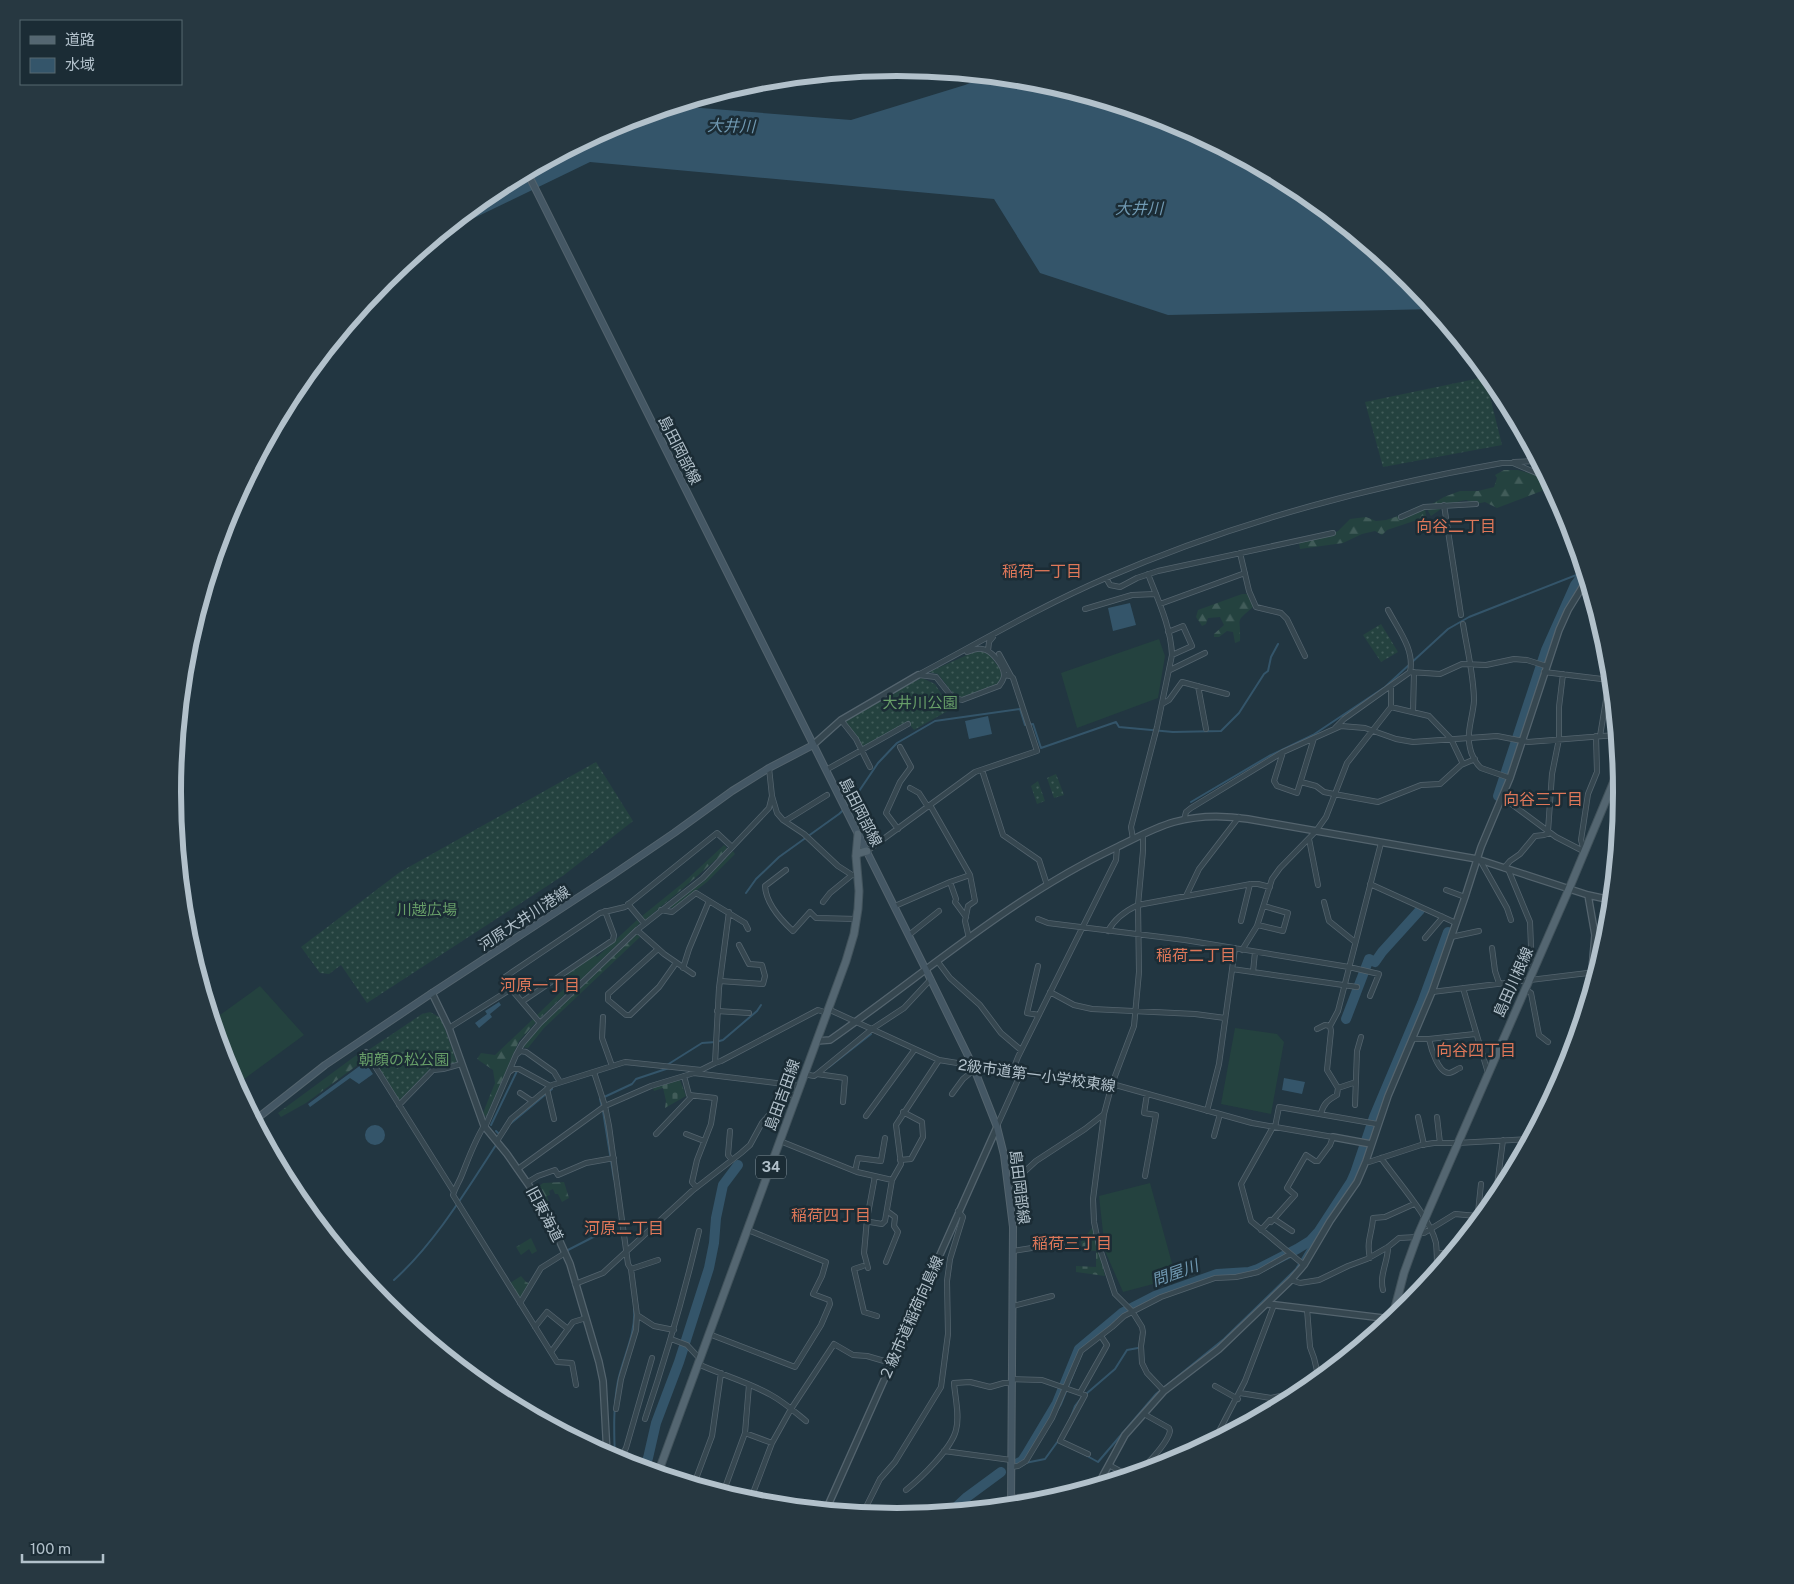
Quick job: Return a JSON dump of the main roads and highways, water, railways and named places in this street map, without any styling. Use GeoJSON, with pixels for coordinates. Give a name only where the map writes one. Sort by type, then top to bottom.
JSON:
{"type":"FeatureCollection","features":[{"type":"Feature","properties":{"kind":"main road","name":"島田岡部線"},"geometry":{"type":"LineString","coordinates":[[530,178],[895,906],[974,1068],[997,1126],[1009,1186],[1013,1250],[1011,1498]]}},
{"type":"Feature","properties":{"kind":"main road","name":"河原大井川港線"},"geometry":{"type":"LineString","coordinates":[[259,1117],[325,1065],[611,876],[732,790],[813,745]]}},
{"type":"Feature","properties":{"kind":"main road","name":"島田川根線"},"geometry":{"type":"LineString","coordinates":[[1396,1305],[1404,1273],[1418,1235],[1613,784]]}},
{"type":"Feature","properties":{"kind":"main road","name":"島田吉田線"},"geometry":{"type":"LineString","coordinates":[[660,1467],[846,961],[857,919],[859,900],[855,875],[858,834]]}},
{"type":"Feature","properties":{"kind":"main road"},"geometry":{"type":"LineString","coordinates":[[856,856],[867,851]]}},
{"type":"Feature","properties":{"kind":"water","name":"大井川"},"geometry":{"type":"Polygon","coordinates":[[[975,81],[990,82],[1037,90],[1082,101],[1127,114],[1214,150],[1255,172],[1333,224],[1369,254],[1425,309],[1168,315],[1040,273],[994,199],[590,162],[460,225],[539,172],[580,150],[623,131],[691,107],[851,120],[975,81]]]}},
{"type":"Feature","properties":{"kind":"water"},"geometry":{"type":"Polygon","coordinates":[[[1130,603],[1136,625],[1113,631],[1108,608],[1130,603]]]}},
{"type":"Feature","properties":{"kind":"water"},"geometry":{"type":"Polygon","coordinates":[[[988,716],[992,734],[969,739],[965,721],[988,716]]]}},
{"type":"Feature","properties":{"kind":"water"},"geometry":{"type":"Polygon","coordinates":[[[499,1002],[501,1005],[490,1014],[492,1017],[479,1028],[475,1023],[487,1014],[485,1011],[499,1002]]]}},
{"type":"Feature","properties":{"kind":"water"},"geometry":{"type":"Polygon","coordinates":[[[365,1062],[373,1074],[359,1084],[350,1078],[310,1107],[308,1104],[365,1062]]]}},
{"type":"Feature","properties":{"kind":"water"},"geometry":{"type":"Polygon","coordinates":[[[1284,1078],[1305,1082],[1302,1094],[1282,1090],[1284,1078]]]}},
{"type":"Feature","properties":{"kind":"water"},"geometry":{"type":"Polygon","coordinates":[[[375,1125],[382,1128],[385,1135],[382,1142],[375,1145],[368,1142],[365,1135],[368,1128],[375,1125]]]}},
{"type":"Feature","properties":{"kind":"waterway"},"geometry":{"type":"LineString","coordinates":[[1191,802],[1269,756],[1313,735],[1385,687],[1448,629],[1469,617],[1579,574]]}},
{"type":"Feature","properties":{"kind":"waterway"},"geometry":{"type":"LineString","coordinates":[[1498,796],[1546,650],[1575,585],[1580,579]]}},
{"type":"Feature","properties":{"kind":"waterway"},"geometry":{"type":"LineString","coordinates":[[746,893],[756,879],[779,857],[839,814],[851,803],[878,763],[897,743],[935,721],[1020,709],[1025,725],[1033,724],[1041,748],[1116,722],[1119,727],[1173,732],[1221,731],[1239,713],[1264,674],[1268,671],[1271,657],[1278,644]]}},
{"type":"Feature","properties":{"kind":"waterway"},"geometry":{"type":"LineString","coordinates":[[1346,1019],[1369,959],[1375,962],[1420,910]]}},
{"type":"Feature","properties":{"kind":"waterway","name":"問屋川"},"geometry":{"type":"LineString","coordinates":[[1018,1463],[1026,1455],[1057,1403],[1079,1349],[1122,1313],[1155,1296],[1217,1274],[1249,1272],[1258,1269],[1310,1241],[1319,1231],[1355,1173],[1374,1117],[1422,1003],[1448,932]]}},
{"type":"Feature","properties":{"kind":"waterway"},"geometry":{"type":"LineString","coordinates":[[1589,971],[1591,949]]}},
{"type":"Feature","properties":{"kind":"waterway"},"geometry":{"type":"LineString","coordinates":[[667,1065],[702,1043],[723,1040],[757,1011],[761,1005]]}},
{"type":"Feature","properties":{"kind":"waterway"},"geometry":{"type":"LineString","coordinates":[[829,1067],[871,1034]]}},
{"type":"Feature","properties":{"kind":"waterway"},"geometry":{"type":"LineString","coordinates":[[614,1179],[600,1099],[632,1084],[636,1079],[669,1068]]}},
{"type":"Feature","properties":{"kind":"waterway"},"geometry":{"type":"LineString","coordinates":[[491,1125],[517,1071]]}},
{"type":"Feature","properties":{"kind":"waterway"},"geometry":{"type":"LineString","coordinates":[[510,1124],[552,1089],[550,1087]]}},
{"type":"Feature","properties":{"kind":"waterway"},"geometry":{"type":"LineString","coordinates":[[394,1280],[423,1250],[436,1233],[496,1145]]}},
{"type":"Feature","properties":{"kind":"waterway"},"geometry":{"type":"LineString","coordinates":[[646,1462],[656,1423],[679,1362],[709,1268],[723,1185],[738,1165]]}},
{"type":"Feature","properties":{"kind":"waterway"},"geometry":{"type":"LineString","coordinates":[[568,1250],[605,1231]]}},
{"type":"Feature","properties":{"kind":"waterway"},"geometry":{"type":"LineString","coordinates":[[1080,1452],[1098,1462],[1156,1394],[1224,1339],[1296,1269],[1319,1231]]}},
{"type":"Feature","properties":{"kind":"waterway"},"geometry":{"type":"LineString","coordinates":[[615,1449],[616,1391],[633,1327],[634,1309]]}},
{"type":"Feature","properties":{"kind":"waterway"},"geometry":{"type":"LineString","coordinates":[[1086,1394],[1115,1369],[1127,1350],[1138,1348]]}},
{"type":"Feature","properties":{"kind":"waterway"},"geometry":{"type":"LineString","coordinates":[[1070,1419],[1075,1406],[1082,1397]]}},
{"type":"Feature","properties":{"kind":"waterway"},"geometry":{"type":"LineString","coordinates":[[1025,1463],[1045,1459],[1058,1441],[1060,1442]]}},
{"type":"Feature","properties":{"kind":"waterway","name":"問屋川"},"geometry":{"type":"LineString","coordinates":[[959,1505],[1001,1472]]}},
{"type":"Feature","properties":{"kind":"district","name":"向谷二丁目"},"geometry":{"type":"Point","coordinates":[1456,526]}},
{"type":"Feature","properties":{"kind":"district","name":"稲荷一丁目"},"geometry":{"type":"Point","coordinates":[1042,571]}},
{"type":"Feature","properties":{"kind":"district","name":"向谷三丁目"},"geometry":{"type":"Point","coordinates":[1543,799]}},
{"type":"Feature","properties":{"kind":"district","name":"稲荷二丁目"},"geometry":{"type":"Point","coordinates":[1196,955]}},
{"type":"Feature","properties":{"kind":"district","name":"河原一丁目"},"geometry":{"type":"Point","coordinates":[540,985]}},
{"type":"Feature","properties":{"kind":"district","name":"向谷四丁目"},"geometry":{"type":"Point","coordinates":[1476,1050]}},
{"type":"Feature","properties":{"kind":"district","name":"稲荷四丁目"},"geometry":{"type":"Point","coordinates":[831,1215]}},
{"type":"Feature","properties":{"kind":"district","name":"河原二丁目"},"geometry":{"type":"Point","coordinates":[624,1228]}},
{"type":"Feature","properties":{"kind":"district","name":"稲荷三丁目"},"geometry":{"type":"Point","coordinates":[1072,1243]}},
{"type":"Feature","properties":{"kind":"park label","name":"大井川公園"},"geometry":{"type":"Point","coordinates":[920,702]}},
{"type":"Feature","properties":{"kind":"park label","name":"川越広場"},"geometry":{"type":"Point","coordinates":[427,909]}},
{"type":"Feature","properties":{"kind":"park label","name":"朝顔の松公園"},"geometry":{"type":"Point","coordinates":[404,1059]}}]}
